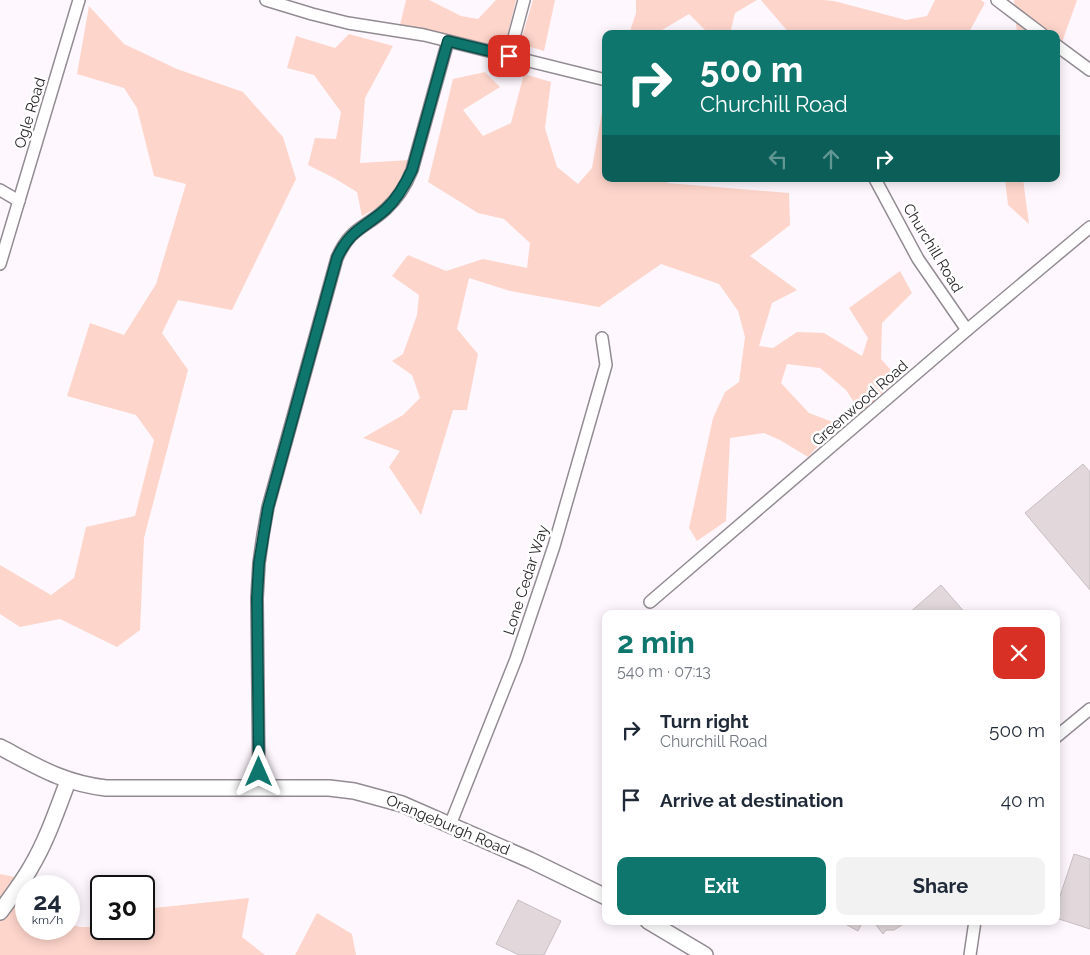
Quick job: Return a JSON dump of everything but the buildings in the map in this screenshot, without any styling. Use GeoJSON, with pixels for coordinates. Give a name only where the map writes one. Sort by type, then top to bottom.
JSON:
{"type":"FeatureCollection","features":[{"type":"Feature","properties":{"kind":"main road","name":"Orangeburgh Road"},"geometry":{"type":"LineString","coordinates":[[0,747],[68,781],[106,788],[329,788],[354,791],[402,804],[526,858],[602,895]]}},
{"type":"Feature","properties":{"kind":"main road"},"geometry":{"type":"LineString","coordinates":[[0,912],[32,866],[46,839],[68,781]]}},
{"type":"Feature","properties":{"kind":"main road"},"geometry":{"type":"LineString","coordinates":[[655,925],[705,955]]}},
{"type":"Feature","properties":{"kind":"street","name":"Ogle Road"},"geometry":{"type":"LineString","coordinates":[[0,264],[80,0]]}},
{"type":"Feature","properties":{"kind":"street"},"geometry":{"type":"LineString","coordinates":[[266,0],[348,23],[424,35],[602,79]]}},
{"type":"Feature","properties":{"kind":"street"},"geometry":{"type":"LineString","coordinates":[[509,56],[524,0]]}},
{"type":"Feature","properties":{"kind":"street"},"geometry":{"type":"LineString","coordinates":[[997,0],[1037,30]]}},
{"type":"Feature","properties":{"kind":"street"},"geometry":{"type":"LineString","coordinates":[[259,788],[257,598],[259,563],[268,508],[337,258],[349,237],[386,209],[398,197],[406,184],[412,170],[448,41]]}},
{"type":"Feature","properties":{"kind":"street"},"geometry":{"type":"LineString","coordinates":[[1060,48],[1090,70]]}},
{"type":"Feature","properties":{"kind":"street","name":"Churchill Road"},"geometry":{"type":"LineString","coordinates":[[877,182],[918,259],[967,330]]}},
{"type":"Feature","properties":{"kind":"street"},"geometry":{"type":"LineString","coordinates":[[0,190],[19,201]]}},
{"type":"Feature","properties":{"kind":"street","name":"Greenwood Road"},"geometry":{"type":"LineString","coordinates":[[650,602],[1090,227]]}},
{"type":"Feature","properties":{"kind":"street","name":"Lone Cedar Way"},"geometry":{"type":"LineString","coordinates":[[450,825],[516,659],[554,546],[606,365],[602,338]]}},
{"type":"Feature","properties":{"kind":"street"},"geometry":{"type":"LineString","coordinates":[[1060,734],[1090,709]]}},
{"type":"Feature","properties":{"kind":"street"},"geometry":{"type":"LineString","coordinates":[[970,955],[974,925]]}},
{"type":"Feature","properties":{"kind":"shaded area"},"geometry":{"type":"Polygon","coordinates":[[[406,0],[429,0],[461,16],[478,19],[496,0],[516,0],[504,49],[400,25],[406,0]]]}},
{"type":"Feature","properties":{"kind":"shaded area"},"geometry":{"type":"Polygon","coordinates":[[[533,0],[555,0],[544,51],[520,44],[533,0]]]}},
{"type":"Feature","properties":{"kind":"shaded area"},"geometry":{"type":"Polygon","coordinates":[[[636,0],[757,0],[735,13],[731,30],[705,30],[689,14],[662,30],[630,30],[636,13],[636,0]]]}},
{"type":"Feature","properties":{"kind":"shaded area"},"geometry":{"type":"Polygon","coordinates":[[[761,0],[834,1],[906,20],[927,16],[935,0],[981,0],[985,3],[970,30],[787,30],[761,0]]]}},
{"type":"Feature","properties":{"kind":"shaded area"},"geometry":{"type":"Polygon","coordinates":[[[1014,0],[1077,0],[1060,48],[1060,30],[1017,30],[1014,0]]]}},
{"type":"Feature","properties":{"kind":"shaded area"},"geometry":{"type":"Polygon","coordinates":[[[89,6],[124,44],[177,69],[243,92],[283,137],[296,179],[232,310],[178,300],[162,333],[188,370],[144,538],[140,630],[117,647],[60,619],[20,627],[0,614],[0,565],[51,595],[74,578],[86,527],[135,516],[154,440],[136,415],[67,396],[90,323],[124,335],[156,284],[186,184],[154,176],[137,108],[124,88],[77,74],[89,6]]]}},
{"type":"Feature","properties":{"kind":"shaded area"},"geometry":{"type":"Polygon","coordinates":[[[349,34],[393,46],[365,98],[360,163],[410,160],[389,201],[362,216],[357,192],[308,165],[315,138],[336,139],[341,112],[314,75],[287,68],[296,36],[335,48],[349,34]]]}},
{"type":"Feature","properties":{"kind":"shaded area"},"geometry":{"type":"Polygon","coordinates":[[[485,72],[500,87],[463,110],[483,136],[511,123],[524,74],[551,82],[545,128],[557,167],[578,184],[592,168],[602,112],[602,182],[666,182],[789,193],[790,225],[750,256],[797,290],[772,303],[759,346],[773,348],[797,332],[824,333],[862,356],[868,338],[849,308],[900,271],[912,293],[882,323],[881,359],[898,378],[861,413],[846,390],[820,368],[787,364],[781,383],[809,413],[838,424],[808,457],[780,440],[764,433],[730,438],[726,521],[697,541],[689,528],[713,418],[725,392],[739,382],[745,337],[738,311],[719,284],[661,264],[599,307],[510,291],[469,278],[457,329],[478,354],[467,410],[453,410],[421,515],[389,467],[400,451],[363,438],[403,415],[420,398],[412,375],[392,361],[403,354],[417,315],[419,295],[392,276],[408,255],[446,271],[483,259],[527,268],[530,243],[504,219],[478,213],[428,182],[453,79],[485,72]]]}},
{"type":"Feature","properties":{"kind":"shaded area"},"geometry":{"type":"Polygon","coordinates":[[[1005,182],[1023,182],[1029,224],[1008,205],[1005,182]]]}},
{"type":"Feature","properties":{"kind":"shaded area"},"geometry":{"type":"Polygon","coordinates":[[[0,874],[15,877],[15,940],[80,940],[80,927],[90,927],[90,940],[155,940],[155,908],[249,898],[242,937],[265,955],[0,955],[0,874]]]}},
{"type":"Feature","properties":{"kind":"shaded area"},"geometry":{"type":"Polygon","coordinates":[[[317,913],[352,934],[356,955],[295,955],[317,913]]]}},
{"type":"Feature","properties":{"kind":"route"},"geometry":{"type":"LineString","coordinates":[[259,772],[257,598],[263,535],[268,508],[337,258],[349,237],[386,209],[398,197],[406,184],[412,170],[448,41],[509,56]]}}]}
